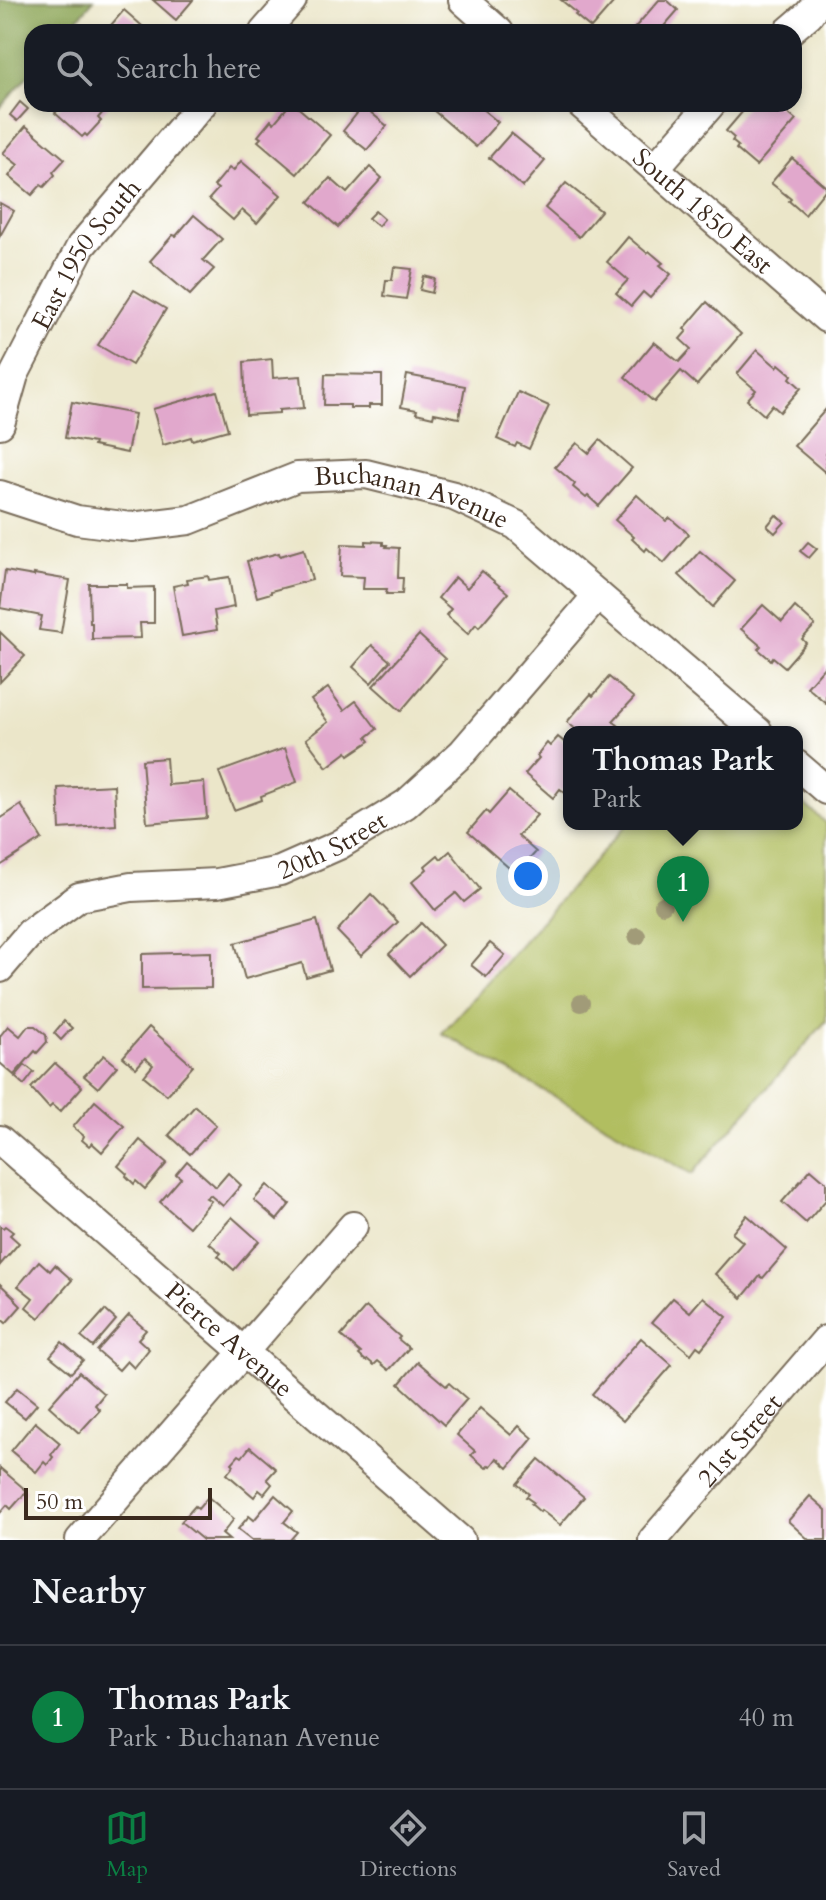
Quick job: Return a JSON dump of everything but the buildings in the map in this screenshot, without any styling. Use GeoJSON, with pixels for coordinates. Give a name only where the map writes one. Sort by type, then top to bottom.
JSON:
{"type":"FeatureCollection","features":[{"type":"Feature","properties":{"kind":"street"},"geometry":{"type":"LineString","coordinates":[[271,24],[292,0]]}},
{"type":"Feature","properties":{"kind":"street"},"geometry":{"type":"LineString","coordinates":[[463,0],[490,24]]}},
{"type":"Feature","properties":{"kind":"street"},"geometry":{"type":"LineString","coordinates":[[797,24],[819,0]]}},
{"type":"Feature","properties":{"kind":"street","name":"East 1950 South"},"geometry":{"type":"LineString","coordinates":[[0,424],[14,375],[81,246],[195,112]]}},
{"type":"Feature","properties":{"kind":"street","name":"South 1850 East"},"geometry":{"type":"LineString","coordinates":[[590,112],[826,318]]}},
{"type":"Feature","properties":{"kind":"street"},"geometry":{"type":"LineString","coordinates":[[655,168],[704,112]]}},
{"type":"Feature","properties":{"kind":"street","name":"Buchanan Avenue"},"geometry":{"type":"LineString","coordinates":[[0,495],[77,520],[131,527],[189,520],[297,477],[366,474],[454,496],[516,525],[751,726]]}},
{"type":"Feature","properties":{"kind":"street","name":"20th Street"},"geometry":{"type":"LineString","coordinates":[[0,968],[30,933],[79,897],[131,887],[217,883],[280,871],[339,845],[406,804],[463,752],[598,595]]}},
{"type":"Feature","properties":{"kind":"street"},"geometry":{"type":"LineString","coordinates":[[803,770],[826,790]]}},
{"type":"Feature","properties":{"kind":"street","name":"Pierce Avenue"},"geometry":{"type":"LineString","coordinates":[[0,1140],[460,1540]]}},
{"type":"Feature","properties":{"kind":"street"},"geometry":{"type":"LineString","coordinates":[[80,1540],[353,1226]]}},
{"type":"Feature","properties":{"kind":"street","name":"21st Street"},"geometry":{"type":"LineString","coordinates":[[653,1540],[826,1340]]}},
{"type":"Feature","properties":{"kind":"green space"},"geometry":{"type":"Polygon","coordinates":[[[0,0],[94,0],[73,24],[24,24],[24,80],[0,108],[0,0]]]}},
{"type":"Feature","properties":{"kind":"green space"},"geometry":{"type":"Polygon","coordinates":[[[803,803],[826,823],[826,1021],[692,1174],[442,1033],[622,830],[803,830],[803,803]]]}},
{"type":"Feature","properties":{"kind":"place","name":"Thomas Park"},"geometry":{"type":"Point","coordinates":[683,922]}}]}
